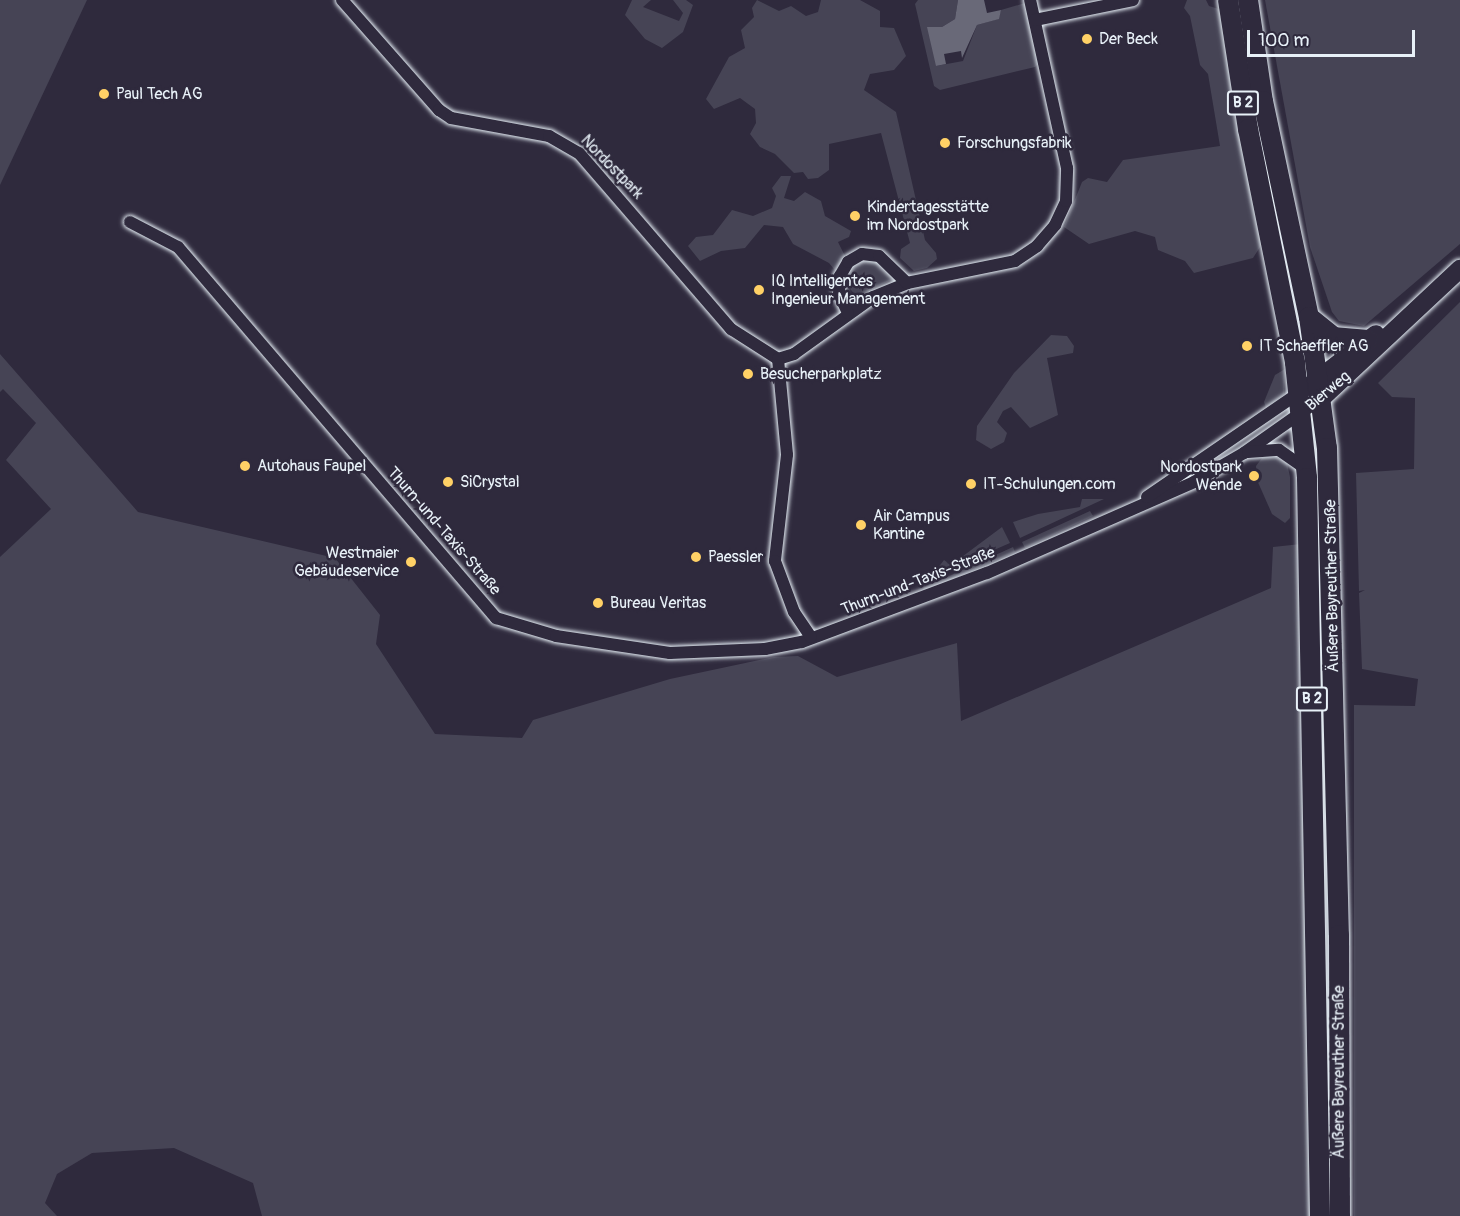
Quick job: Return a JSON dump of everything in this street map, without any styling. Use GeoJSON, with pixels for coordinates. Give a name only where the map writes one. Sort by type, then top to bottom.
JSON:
{"type":"FeatureCollection","features":[{"type":"Feature","properties":{"kind":"main road","name":"Äußere Bayreuther Straße"},"geometry":{"type":"LineString","coordinates":[[1228,0],[1241,94],[1283,290],[1302,414],[1307,470],[1320,1216]]}},
{"type":"Feature","properties":{"kind":"main road","name":"Äußere Bayreuther Straße"},"geometry":{"type":"LineString","coordinates":[[1248,0],[1263,101],[1309,317],[1320,389],[1331,531],[1340,1216]]}},
{"type":"Feature","properties":{"kind":"main road","name":"Bierweg"},"geometry":{"type":"LineString","coordinates":[[1320,389],[1374,352],[1405,318],[1460,269]]}},
{"type":"Feature","properties":{"kind":"main road"},"geometry":{"type":"LineString","coordinates":[[1309,317],[1334,337],[1367,340]]}},
{"type":"Feature","properties":{"kind":"main road","name":"Bierweg"},"geometry":{"type":"LineString","coordinates":[[1320,389],[1367,340],[1405,318]]}},
{"type":"Feature","properties":{"kind":"main road"},"geometry":{"type":"LineString","coordinates":[[1299,393],[1320,389]]}},
{"type":"Feature","properties":{"kind":"street","name":"Nordostpark"},"geometry":{"type":"LineString","coordinates":[[342,0],[440,110],[451,118],[549,136],[579,153],[731,329],[778,359]]}},
{"type":"Feature","properties":{"kind":"street"},"geometry":{"type":"LineString","coordinates":[[811,637],[794,612],[775,561],[787,455],[778,359],[794,354],[873,297],[907,283],[1015,261],[1037,246],[1055,225],[1066,201],[1068,179],[1030,0]]}},
{"type":"Feature","properties":{"kind":"street"},"geometry":{"type":"LineString","coordinates":[[1035,20],[1132,0]]}},
{"type":"Feature","properties":{"kind":"street","name":"Thurn-und-Taxis-Straße"},"geometry":{"type":"LineString","coordinates":[[130,222],[178,247],[496,618],[556,636],[670,653],[765,649],[811,637],[987,573],[1132,507],[1194,482],[1244,453],[1302,414]]}},
{"type":"Feature","properties":{"kind":"street"},"geometry":{"type":"LineString","coordinates":[[848,313],[839,294],[840,276],[848,262],[862,254],[879,256],[907,283]]}},
{"type":"Feature","properties":{"kind":"street","name":"Bierweg"},"geometry":{"type":"LineString","coordinates":[[1302,414],[1320,389]]}},
{"type":"Feature","properties":{"kind":"street","name":"Thurn-und-Taxis-Straße"},"geometry":{"type":"LineString","coordinates":[[1132,507],[1299,393]]}},
{"type":"Feature","properties":{"kind":"street"},"geometry":{"type":"LineString","coordinates":[[1244,453],[1279,450],[1307,470]]}},
{"type":"Feature","properties":{"kind":"shaded area"},"geometry":{"type":"Polygon","coordinates":[[[0,0],[87,0],[0,185],[0,0]]]}},
{"type":"Feature","properties":{"kind":"shaded area"},"geometry":{"type":"Polygon","coordinates":[[[632,0],[651,0],[643,7],[679,21],[683,13],[673,0],[686,0],[693,5],[683,32],[662,48],[645,39],[625,15],[632,0]]]}},
{"type":"Feature","properties":{"kind":"shaded area"},"geometry":{"type":"Polygon","coordinates":[[[757,0],[779,11],[791,6],[806,16],[818,12],[821,0],[860,0],[880,11],[880,27],[894,28],[906,56],[894,70],[870,74],[864,90],[896,112],[925,240],[936,253],[937,259],[927,268],[914,271],[900,258],[901,249],[910,243],[881,133],[829,144],[829,170],[818,178],[808,179],[803,172],[794,173],[775,154],[760,147],[750,134],[756,123],[755,109],[740,98],[714,109],[706,99],[729,57],[745,48],[741,30],[754,17],[752,8],[757,0]]]}},
{"type":"Feature","properties":{"kind":"shaded area"},"geometry":{"type":"Polygon","coordinates":[[[918,0],[958,0],[955,19],[942,27],[936,66],[963,61],[977,25],[998,19],[1001,10],[1025,3],[1040,62],[1035,67],[940,90],[934,86],[915,4],[918,0]]]}},
{"type":"Feature","properties":{"kind":"shaded area"},"geometry":{"type":"Polygon","coordinates":[[[1187,0],[1206,0],[1209,6],[1222,10],[1262,244],[1253,258],[1194,273],[1185,261],[1158,250],[1155,237],[1135,231],[1089,244],[1064,227],[1082,182],[1088,178],[1107,182],[1123,160],[1220,146],[1208,74],[1200,65],[1190,16],[1184,8],[1187,0]]]}},
{"type":"Feature","properties":{"kind":"shaded area"},"geometry":{"type":"Polygon","coordinates":[[[1265,0],[1460,0],[1460,244],[1364,326],[1339,321],[1332,312],[1310,247],[1265,0]]]}},
{"type":"Feature","properties":{"kind":"shaded area"},"geometry":{"type":"Polygon","coordinates":[[[781,176],[791,176],[784,198],[794,201],[805,192],[821,201],[825,216],[851,231],[849,237],[838,242],[845,256],[883,263],[898,277],[856,296],[829,263],[793,244],[783,227],[764,225],[745,248],[721,251],[700,261],[688,246],[696,237],[713,235],[732,210],[753,216],[772,208],[776,196],[772,188],[781,176]]]}},
{"type":"Feature","properties":{"kind":"shaded area"},"geometry":{"type":"Polygon","coordinates":[[[1460,302],[1460,1216],[1354,1216],[1354,705],[1415,706],[1418,679],[1362,669],[1359,593],[1365,590],[1359,591],[1356,473],[1414,469],[1415,398],[1392,397],[1378,383],[1460,302]]]}},
{"type":"Feature","properties":{"kind":"shaded area"},"geometry":{"type":"Polygon","coordinates":[[[1051,335],[1067,336],[1074,346],[1073,353],[1047,358],[1058,415],[1030,428],[1011,407],[1003,411],[997,422],[1007,433],[1004,442],[991,449],[976,440],[977,426],[1014,373],[1051,335]]]}},
{"type":"Feature","properties":{"kind":"shaded area"},"geometry":{"type":"Polygon","coordinates":[[[0,354],[138,512],[335,558],[380,615],[376,644],[435,734],[522,738],[533,720],[670,679],[774,657],[798,656],[837,677],[957,643],[961,721],[1271,588],[1273,547],[1301,544],[1314,1216],[262,1216],[253,1183],[174,1148],[92,1153],[57,1174],[45,1203],[57,1216],[0,1216],[0,557],[51,509],[6,460],[36,423],[3,389],[0,392],[0,354]]]}},
{"type":"Feature","properties":{"kind":"shaded area"},"geometry":{"type":"Polygon","coordinates":[[[1285,369],[1284,394],[1266,408],[1264,402],[1275,375],[1285,369]]]}},
{"type":"Feature","properties":{"kind":"shaded area"},"geometry":{"type":"Polygon","coordinates":[[[1315,441],[1326,703],[1335,1216],[1328,1216],[1312,442],[1315,441]]]}},
{"type":"Feature","properties":{"kind":"shaded area"},"geometry":{"type":"Polygon","coordinates":[[[1274,456],[1287,463],[1290,477],[1290,518],[1285,523],[1272,514],[1257,480],[1256,466],[1262,458],[1274,456]]]}},
{"type":"Feature","properties":{"kind":"shaded area"},"geometry":{"type":"Polygon","coordinates":[[[1082,499],[1104,499],[1020,538],[1013,522],[1038,514],[1080,507],[1082,499]]]}},
{"type":"Feature","properties":{"kind":"shaded area"},"geometry":{"type":"Polygon","coordinates":[[[1090,511],[1093,516],[1025,548],[1022,542],[1090,511]]]}},
{"type":"Feature","properties":{"kind":"shaded area"},"geometry":{"type":"Polygon","coordinates":[[[1002,527],[1010,543],[930,578],[944,560],[951,565],[1002,527]]]}},
{"type":"Feature","properties":{"kind":"shaded area"},"geometry":{"type":"Polygon","coordinates":[[[1013,547],[1015,552],[927,590],[923,588],[1013,547]]]}},
{"type":"Feature","properties":{"kind":"water"},"geometry":{"type":"Polygon","coordinates":[[[958,0],[984,0],[987,13],[1001,10],[999,19],[977,25],[962,58],[961,51],[944,54],[946,64],[936,66],[927,27],[942,27],[955,19],[958,0]]]}},
{"type":"Feature","properties":{"kind":"place","name":"Der Beck"},"geometry":{"type":"Point","coordinates":[1087,39]}},
{"type":"Feature","properties":{"kind":"place","name":"Paul Tech AG"},"geometry":{"type":"Point","coordinates":[104,94]}},
{"type":"Feature","properties":{"kind":"place","name":"Forschungsfabrik"},"geometry":{"type":"Point","coordinates":[945,143]}},
{"type":"Feature","properties":{"kind":"place","name":"Kindertagesstätte im Nordostpark"},"geometry":{"type":"Point","coordinates":[855,216]}},
{"type":"Feature","properties":{"kind":"place","name":"IQ Intelligentes Ingenieur Management"},"geometry":{"type":"Point","coordinates":[759,290]}},
{"type":"Feature","properties":{"kind":"place","name":"IT Schaeffler AG"},"geometry":{"type":"Point","coordinates":[1247,346]}},
{"type":"Feature","properties":{"kind":"place","name":"Besucherparkplatz"},"geometry":{"type":"Point","coordinates":[748,374]}},
{"type":"Feature","properties":{"kind":"place","name":"Autohaus Faupel"},"geometry":{"type":"Point","coordinates":[245,466]}},
{"type":"Feature","properties":{"kind":"place","name":"Nordostpark Wende"},"geometry":{"type":"Point","coordinates":[1254,476]}},
{"type":"Feature","properties":{"kind":"place","name":"SiCrystal"},"geometry":{"type":"Point","coordinates":[448,482]}},
{"type":"Feature","properties":{"kind":"place","name":"IT-Schulungen.com"},"geometry":{"type":"Point","coordinates":[971,484]}},
{"type":"Feature","properties":{"kind":"place","name":"Air Campus Kantine"},"geometry":{"type":"Point","coordinates":[861,525]}},
{"type":"Feature","properties":{"kind":"place","name":"Paessler"},"geometry":{"type":"Point","coordinates":[696,557]}},
{"type":"Feature","properties":{"kind":"place","name":"Westmaier Gebäudeservice"},"geometry":{"type":"Point","coordinates":[411,562]}},
{"type":"Feature","properties":{"kind":"place","name":"Bureau Veritas"},"geometry":{"type":"Point","coordinates":[598,603]}}]}
